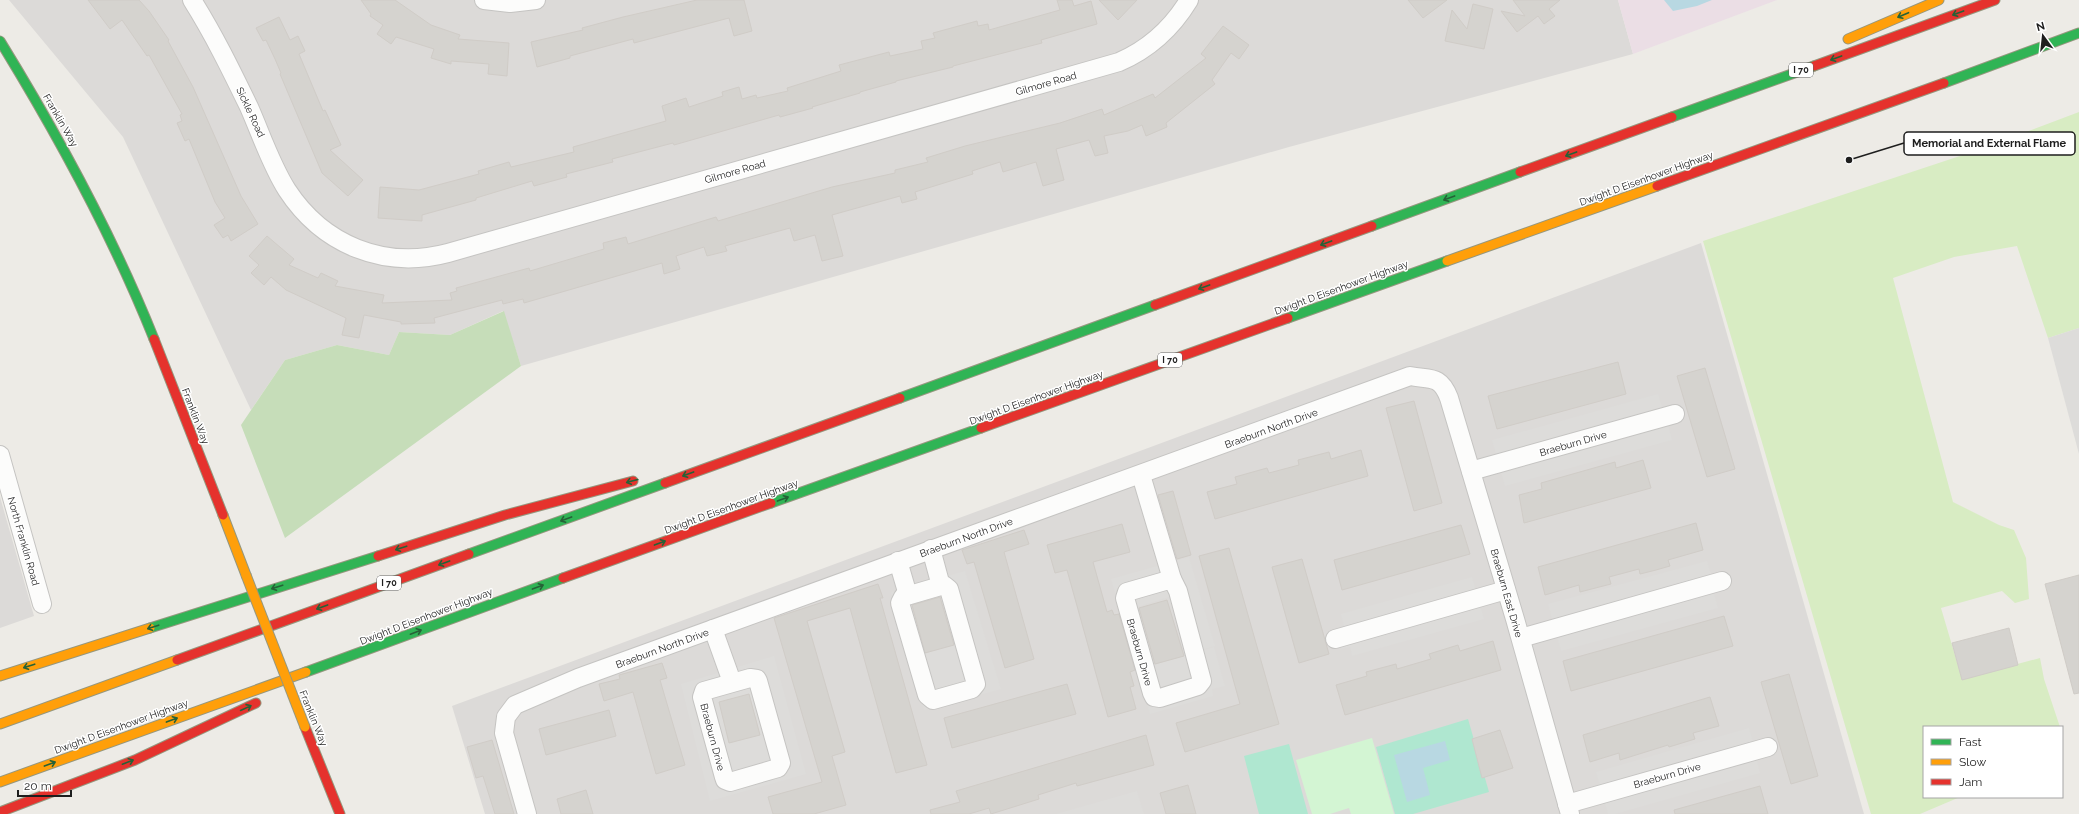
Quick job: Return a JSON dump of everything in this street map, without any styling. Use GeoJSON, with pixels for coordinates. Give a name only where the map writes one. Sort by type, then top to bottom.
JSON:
{"type":"FeatureCollection","features":[{"type":"Feature","properties":{"kind":"main road"},"geometry":{"type":"LineString","coordinates":[[1838,43],[1939,0]]}},
{"type":"Feature","properties":{"kind":"main road","name":"I 70"},"geometry":{"type":"LineString","coordinates":[[0,724],[1995,0]]}},
{"type":"Feature","properties":{"kind":"main road","name":"Dwight D Eisenhower Highway"},"geometry":{"type":"LineString","coordinates":[[0,782],[380,646],[507,598],[1961,77],[2079,33]]}},
{"type":"Feature","properties":{"kind":"main road","name":"Franklin Way"},"geometry":{"type":"LineString","coordinates":[[0,41],[59,139],[115,249],[150,328],[340,814]]}},
{"type":"Feature","properties":{"kind":"main road"},"geometry":{"type":"LineString","coordinates":[[1961,77],[2079,42]]}},
{"type":"Feature","properties":{"kind":"main road"},"geometry":{"type":"LineString","coordinates":[[1607,141],[1773,70]]}},
{"type":"Feature","properties":{"kind":"main road"},"geometry":{"type":"LineString","coordinates":[[671,470],[778,442]]}},
{"type":"Feature","properties":{"kind":"main road"},"geometry":{"type":"LineString","coordinates":[[0,676],[505,515],[641,478]]}},
{"type":"Feature","properties":{"kind":"main road"},"geometry":{"type":"LineString","coordinates":[[279,692],[380,646]]}},
{"type":"Feature","properties":{"kind":"main road"},"geometry":{"type":"LineString","coordinates":[[0,812],[135,760],[264,699]]}},
{"type":"Feature","properties":{"kind":"street","name":"Sickle Road"},"geometry":{"type":"LineString","coordinates":[[192,0],[224,55],[283,182],[296,203],[313,222]]}},
{"type":"Feature","properties":{"kind":"street"},"geometry":{"type":"LineString","coordinates":[[484,0],[510,3],[536,0]]}},
{"type":"Feature","properties":{"kind":"street","name":"Gilmore Road"},"geometry":{"type":"LineString","coordinates":[[313,222],[339,241],[366,253],[398,258],[441,255],[1120,62],[1133,56],[1156,40],[1169,28],[1189,0]]}},
{"type":"Feature","properties":{"kind":"street","name":"Braeburn North Drive"},"geometry":{"type":"LineString","coordinates":[[527,814],[504,735],[506,717],[515,706],[547,690],[898,561],[1141,475],[1410,376],[1424,376],[1433,380]]}},
{"type":"Feature","properties":{"kind":"street","name":"Braeburn East Drive"},"geometry":{"type":"LineString","coordinates":[[1433,380],[1439,383],[1447,392],[1520,638],[1568,809]]}},
{"type":"Feature","properties":{"kind":"street","name":"Braeburn Drive"},"geometry":{"type":"LineString","coordinates":[[1471,471],[1675,414]]}},
{"type":"Feature","properties":{"kind":"street","name":"North Franklin Road"},"geometry":{"type":"LineString","coordinates":[[0,455],[42,604]]}},
{"type":"Feature","properties":{"kind":"street","name":"Braeburn Drive"},"geometry":{"type":"LineString","coordinates":[[1141,475],[1172,579],[1178,591],[1202,681],[1198,686],[1160,698],[1154,696],[1152,693],[1125,598],[1128,592],[1172,579]]}},
{"type":"Feature","properties":{"kind":"street"},"geometry":{"type":"LineString","coordinates":[[931,549],[941,586]]}},
{"type":"Feature","properties":{"kind":"street"},"geometry":{"type":"LineString","coordinates":[[898,561],[908,596]]}},
{"type":"Feature","properties":{"kind":"street"},"geometry":{"type":"LineString","coordinates":[[1520,638],[1722,581]]}},
{"type":"Feature","properties":{"kind":"street"},"geometry":{"type":"LineString","coordinates":[[944,585],[949,589],[976,681],[975,687],[933,700],[928,697],[900,602],[903,597],[908,596],[944,585]]}},
{"type":"Feature","properties":{"kind":"street"},"geometry":{"type":"LineString","coordinates":[[1335,639],[1506,590]]}},
{"type":"Feature","properties":{"kind":"street"},"geometry":{"type":"LineString","coordinates":[[713,629],[732,682]]}},
{"type":"Feature","properties":{"kind":"street","name":"Braeburn Drive"},"geometry":{"type":"LineString","coordinates":[[750,678],[757,679],[781,764],[778,768],[730,782],[724,777],[702,697],[704,691],[732,682],[750,678]]}},
{"type":"Feature","properties":{"kind":"street","name":"Braeburn Drive"},"geometry":{"type":"LineString","coordinates":[[1568,809],[1768,747]]}},
{"type":"Feature","properties":{"kind":"shaded area"},"geometry":{"type":"Polygon","coordinates":[[[9,0],[1618,0],[1633,54],[1289,147],[521,366],[503,311],[450,335],[399,332],[389,355],[337,345],[285,360],[251,410],[123,137],[9,0]]]}},
{"type":"Feature","properties":{"kind":"shaded area"},"geometry":{"type":"Polygon","coordinates":[[[1618,0],[1777,0],[1633,54],[1618,0]]]}},
{"type":"Feature","properties":{"kind":"shaded area"},"geometry":{"type":"Polygon","coordinates":[[[1701,243],[1864,814],[485,814],[452,706],[1701,243]]]}},
{"type":"Feature","properties":{"kind":"shaded area"},"geometry":{"type":"Polygon","coordinates":[[[2079,328],[2079,454],[2048,338],[2079,328]]]}},
{"type":"Feature","properties":{"kind":"shaded area"},"geometry":{"type":"Polygon","coordinates":[[[1658,394],[1662,407],[1670,405],[1675,423],[1668,425],[1672,440],[1505,486],[1492,440],[1658,394]]]}},
{"type":"Feature","properties":{"kind":"shaded area"},"geometry":{"type":"Polygon","coordinates":[[[0,497],[34,616],[0,628],[0,497]]]}},
{"type":"Feature","properties":{"kind":"shaded area"},"geometry":{"type":"Polygon","coordinates":[[[1189,557],[1215,646],[1186,654],[1169,597],[1137,607],[1154,665],[1214,647],[1225,686],[1212,689],[1213,696],[1150,714],[1111,579],[1189,557]]]}},
{"type":"Feature","properties":{"kind":"shaded area"},"geometry":{"type":"Polygon","coordinates":[[[1707,561],[1711,574],[1717,573],[1721,590],[1714,593],[1718,608],[1561,651],[1548,604],[1707,561]]]}},
{"type":"Feature","properties":{"kind":"shaded area"},"geometry":{"type":"Polygon","coordinates":[[[965,571],[1001,689],[924,710],[891,592],[965,571]],[[941,595],[910,604],[925,653],[955,644],[941,595]]]}},
{"type":"Feature","properties":{"kind":"shaded area"},"geometry":{"type":"Polygon","coordinates":[[[1472,577],[1484,619],[1352,656],[1350,647],[1341,649],[1336,629],[1344,626],[1341,614],[1472,577]]]}},
{"type":"Feature","properties":{"kind":"shaded area"},"geometry":{"type":"Polygon","coordinates":[[[774,656],[806,774],[710,801],[681,684],[774,656]],[[749,694],[719,702],[730,743],[760,735],[749,694]]]}},
{"type":"Feature","properties":{"kind":"shaded area"},"geometry":{"type":"Polygon","coordinates":[[[1749,728],[1753,742],[1762,739],[1767,757],[1757,760],[1760,773],[1615,814],[1608,814],[1596,772],[1749,728]]]}},
{"type":"Feature","properties":{"kind":"shaded area"},"geometry":{"type":"Polygon","coordinates":[[[1137,791],[1144,814],[1056,814],[1137,791]]]}},
{"type":"Feature","properties":{"kind":"green space"},"geometry":{"type":"Polygon","coordinates":[[[2079,112],[2079,328],[2048,338],[2017,246],[1954,257],[1893,278],[1953,502],[1999,525],[2014,530],[2026,558],[2029,599],[2015,603],[2002,591],[1941,608],[1962,679],[2040,658],[2044,679],[2060,726],[1923,726],[1923,798],[1958,798],[1920,814],[1871,814],[1703,241],[1975,151],[2079,112]]]}},
{"type":"Feature","properties":{"kind":"green space"},"geometry":{"type":"Polygon","coordinates":[[[504,311],[521,366],[285,538],[241,425],[285,360],[337,345],[389,355],[399,332],[450,335],[504,311]]]}},
{"type":"Feature","properties":{"kind":"green space"},"geometry":{"type":"Polygon","coordinates":[[[1468,719],[1489,792],[1413,814],[1395,814],[1376,747],[1468,719]]]}},
{"type":"Feature","properties":{"kind":"green space"},"geometry":{"type":"Polygon","coordinates":[[[1372,738],[1394,814],[1351,814],[1349,808],[1330,814],[1312,814],[1296,760],[1372,738]]]}},
{"type":"Feature","properties":{"kind":"green space"},"geometry":{"type":"Polygon","coordinates":[[[1289,744],[1308,814],[1259,814],[1244,756],[1289,744]]]}},
{"type":"Feature","properties":{"kind":"water"},"geometry":{"type":"Polygon","coordinates":[[[1664,0],[1712,0],[1697,6],[1673,11],[1664,0]]]}},
{"type":"Feature","properties":{"kind":"water"},"geometry":{"type":"Polygon","coordinates":[[[1445,741],[1450,760],[1423,768],[1430,795],[1407,802],[1394,755],[1445,741]]]}},
{"type":"Feature","properties":{"kind":"building"},"geometry":{"type":"Polygon","coordinates":[[[88,0],[139,0],[149,11],[169,40],[168,41],[193,87],[241,196],[258,224],[231,241],[228,235],[223,238],[214,225],[225,218],[215,202],[189,139],[185,141],[177,123],[182,121],[180,115],[182,114],[149,55],[147,56],[122,20],[110,29],[88,0]]]}},
{"type":"Feature","properties":{"kind":"building"},"geometry":{"type":"Polygon","coordinates":[[[361,0],[395,0],[431,25],[460,35],[458,39],[509,43],[507,76],[488,74],[489,64],[451,61],[451,64],[431,58],[434,49],[396,37],[391,44],[377,34],[383,25],[370,16],[371,14],[361,0]]]}},
{"type":"Feature","properties":{"kind":"building"},"geometry":{"type":"Polygon","coordinates":[[[697,0],[744,0],[752,31],[734,36],[729,18],[634,43],[633,39],[570,56],[570,58],[537,67],[531,42],[583,30],[582,28],[623,17],[697,0]]]}},
{"type":"Feature","properties":{"kind":"building"},"geometry":{"type":"Polygon","coordinates":[[[1057,0],[1072,0],[1074,6],[1091,1],[1097,24],[1041,40],[1042,43],[896,81],[812,107],[813,108],[780,117],[779,115],[674,145],[673,143],[612,159],[613,162],[566,174],[567,177],[534,186],[532,181],[476,198],[476,200],[422,215],[422,221],[378,218],[380,187],[419,190],[479,174],[478,171],[509,162],[511,167],[574,152],[573,147],[666,121],[662,106],[686,98],[689,107],[723,96],[722,92],[739,87],[742,99],[756,95],[757,98],[788,91],[787,88],[841,71],[839,65],[889,52],[890,56],[923,49],[921,41],[935,38],[933,33],[977,21],[978,26],[988,24],[989,30],[1060,10],[1057,0]]]}},
{"type":"Feature","properties":{"kind":"building"},"geometry":{"type":"Polygon","coordinates":[[[1099,0],[1137,0],[1118,20],[1099,0]]]}},
{"type":"Feature","properties":{"kind":"building"},"geometry":{"type":"Polygon","coordinates":[[[1408,0],[1447,0],[1423,18],[1408,0]]]}},
{"type":"Feature","properties":{"kind":"building"},"geometry":{"type":"Polygon","coordinates":[[[1513,0],[1560,0],[1549,9],[1555,16],[1544,24],[1538,16],[1517,32],[1501,11],[1525,16],[1513,0]]]}},
{"type":"Feature","properties":{"kind":"building"},"geometry":{"type":"Polygon","coordinates":[[[1473,4],[1493,9],[1484,49],[1445,41],[1452,10],[1467,29],[1473,4]]]}},
{"type":"Feature","properties":{"kind":"building"},"geometry":{"type":"Polygon","coordinates":[[[279,17],[290,40],[298,36],[305,51],[299,54],[323,111],[325,110],[341,145],[330,150],[363,180],[348,196],[322,173],[275,59],[266,40],[263,41],[256,28],[279,17]]]}},
{"type":"Feature","properties":{"kind":"building"},"geometry":{"type":"Polygon","coordinates":[[[1223,26],[1249,45],[1239,59],[1231,53],[1212,80],[1215,84],[1166,123],[1167,127],[1146,136],[1142,125],[1128,131],[1104,136],[1108,153],[1095,156],[1089,140],[1056,149],[1064,180],[1043,186],[1036,162],[1003,172],[1000,162],[972,171],[973,174],[915,192],[917,199],[902,203],[900,196],[832,215],[843,256],[822,261],[815,235],[794,241],[790,228],[725,246],[727,251],[707,256],[704,247],[676,256],[680,269],[664,274],[662,263],[524,303],[523,299],[503,304],[502,300],[434,318],[435,323],[401,324],[401,322],[364,315],[359,338],[342,335],[346,318],[286,290],[271,277],[264,285],[251,273],[259,265],[249,256],[267,236],[294,259],[289,265],[318,278],[321,273],[338,281],[335,286],[384,295],[382,303],[452,300],[450,293],[457,291],[456,288],[529,268],[530,271],[604,249],[603,243],[626,237],[628,244],[716,217],[718,221],[832,187],[895,173],[895,170],[928,162],[926,158],[965,146],[1060,123],[1102,109],[1104,115],[1153,94],[1155,98],[1206,58],[1201,54],[1223,26]]]}},
{"type":"Feature","properties":{"kind":"building"},"geometry":{"type":"Polygon","coordinates":[[[1618,362],[1626,394],[1497,429],[1488,396],[1618,362]]]}},
{"type":"Feature","properties":{"kind":"building"},"geometry":{"type":"Polygon","coordinates":[[[1705,368],[1735,469],[1707,477],[1677,376],[1705,368]]]}},
{"type":"Feature","properties":{"kind":"building"},"geometry":{"type":"Polygon","coordinates":[[[1414,401],[1442,503],[1414,511],[1386,408],[1414,401]]]}},
{"type":"Feature","properties":{"kind":"building"},"geometry":{"type":"Polygon","coordinates":[[[1361,450],[1368,476],[1215,519],[1207,492],[1237,484],[1235,477],[1267,468],[1269,473],[1299,465],[1298,460],[1329,452],[1331,459],[1361,450]]]}},
{"type":"Feature","properties":{"kind":"building"},"geometry":{"type":"Polygon","coordinates":[[[1643,460],[1651,488],[1524,523],[1519,495],[1542,489],[1541,483],[1615,462],[1616,468],[1643,460]]]}},
{"type":"Feature","properties":{"kind":"building"},"geometry":{"type":"Polygon","coordinates":[[[1173,491],[1191,555],[1177,559],[1158,495],[1173,491]]]}},
{"type":"Feature","properties":{"kind":"building"},"geometry":{"type":"Polygon","coordinates":[[[1696,523],[1703,550],[1668,560],[1670,566],[1640,574],[1639,569],[1609,577],[1611,584],[1580,592],[1579,585],[1545,595],[1538,567],[1696,523]]]}},
{"type":"Feature","properties":{"kind":"building"},"geometry":{"type":"Polygon","coordinates":[[[1122,524],[1130,552],[1093,562],[1107,612],[1112,610],[1114,615],[1119,614],[1135,670],[1130,672],[1134,686],[1130,687],[1136,709],[1108,717],[1067,570],[1055,573],[1047,545],[1122,524]]]}},
{"type":"Feature","properties":{"kind":"building"},"geometry":{"type":"Polygon","coordinates":[[[1461,525],[1470,554],[1342,590],[1334,560],[1461,525]]]}},
{"type":"Feature","properties":{"kind":"building"},"geometry":{"type":"Polygon","coordinates":[[[1024,530],[1029,544],[1004,552],[1034,659],[1005,668],[974,562],[967,564],[962,550],[1024,530]]]}},
{"type":"Feature","properties":{"kind":"building"},"geometry":{"type":"Polygon","coordinates":[[[1229,548],[1279,724],[1185,752],[1176,723],[1240,704],[1199,556],[1229,548]]]}},
{"type":"Feature","properties":{"kind":"building"},"geometry":{"type":"Polygon","coordinates":[[[1302,559],[1329,654],[1299,663],[1272,567],[1302,559]]]}},
{"type":"Feature","properties":{"kind":"building"},"geometry":{"type":"Polygon","coordinates":[[[2079,575],[2079,693],[2074,694],[2045,584],[2079,575]]]}},
{"type":"Feature","properties":{"kind":"building"},"geometry":{"type":"Polygon","coordinates":[[[878,584],[883,598],[880,598],[927,765],[896,773],[850,608],[807,621],[845,752],[832,756],[846,805],[814,814],[773,814],[768,797],[822,782],[774,618],[878,584]]]}},
{"type":"Feature","properties":{"kind":"building"},"geometry":{"type":"Polygon","coordinates":[[[940,597],[954,645],[925,653],[912,605],[940,597]]]}},
{"type":"Feature","properties":{"kind":"building"},"geometry":{"type":"Polygon","coordinates":[[[1167,600],[1184,656],[1155,664],[1139,608],[1167,600]]]}},
{"type":"Feature","properties":{"kind":"building"},"geometry":{"type":"Polygon","coordinates":[[[1724,616],[1733,646],[1571,691],[1563,661],[1724,616]]]}},
{"type":"Feature","properties":{"kind":"building"},"geometry":{"type":"Polygon","coordinates":[[[2009,628],[2018,665],[1962,680],[1952,643],[2009,628]]]}},
{"type":"Feature","properties":{"kind":"building"},"geometry":{"type":"Polygon","coordinates":[[[1493,641],[1501,670],[1345,715],[1336,685],[1367,676],[1366,672],[1396,664],[1397,669],[1431,659],[1429,654],[1458,645],[1460,651],[1493,641]]]}},
{"type":"Feature","properties":{"kind":"building"},"geometry":{"type":"Polygon","coordinates":[[[662,663],[667,678],[660,680],[685,765],[656,774],[633,692],[604,701],[599,684],[620,679],[619,675],[662,663]]]}},
{"type":"Feature","properties":{"kind":"building"},"geometry":{"type":"Polygon","coordinates":[[[1789,674],[1818,776],[1791,784],[1761,682],[1789,674]]]}},
{"type":"Feature","properties":{"kind":"building"},"geometry":{"type":"Polygon","coordinates":[[[1067,684],[1076,714],[952,748],[944,718],[1067,684]]]}},
{"type":"Feature","properties":{"kind":"building"},"geometry":{"type":"Polygon","coordinates":[[[749,694],[760,735],[729,743],[719,702],[749,694]]]}},
{"type":"Feature","properties":{"kind":"building"},"geometry":{"type":"Polygon","coordinates":[[[1710,697],[1719,726],[1693,733],[1695,739],[1669,747],[1668,745],[1620,760],[1619,753],[1590,762],[1583,735],[1710,697]]]}},
{"type":"Feature","properties":{"kind":"building"},"geometry":{"type":"Polygon","coordinates":[[[609,710],[616,736],[546,755],[539,729],[609,710]]]}},
{"type":"Feature","properties":{"kind":"building"},"geometry":{"type":"Polygon","coordinates":[[[1500,730],[1513,768],[1482,778],[1472,739],[1500,730]]]}},
{"type":"Feature","properties":{"kind":"building"},"geometry":{"type":"Polygon","coordinates":[[[1146,735],[1154,765],[1077,786],[1076,783],[1038,795],[1039,799],[991,814],[989,808],[969,814],[931,814],[930,810],[960,802],[956,791],[1146,735]]]}},
{"type":"Feature","properties":{"kind":"building"},"geometry":{"type":"Polygon","coordinates":[[[492,740],[514,814],[495,814],[483,776],[476,778],[467,747],[492,740]]]}},
{"type":"Feature","properties":{"kind":"building"},"geometry":{"type":"Polygon","coordinates":[[[1188,785],[1196,814],[1166,814],[1160,793],[1188,785]]]}},
{"type":"Feature","properties":{"kind":"building"},"geometry":{"type":"Polygon","coordinates":[[[1760,786],[1768,814],[1675,814],[1674,810],[1760,786]]]}},
{"type":"Feature","properties":{"kind":"building"},"geometry":{"type":"Polygon","coordinates":[[[586,790],[593,814],[561,814],[557,799],[586,790]]]}},
{"type":"Feature","properties":{"kind":"traffic: fast"},"geometry":{"type":"LineString","coordinates":[[1944,83],[2079,33]]}},
{"type":"Feature","properties":{"kind":"traffic: fast"},"geometry":{"type":"LineString","coordinates":[[0,41],[64,150],[121,262],[154,339]]}},
{"type":"Feature","properties":{"kind":"traffic: fast"},"geometry":{"type":"LineString","coordinates":[[1672,117],[1814,66]]}},
{"type":"Feature","properties":{"kind":"traffic: fast"},"geometry":{"type":"LineString","coordinates":[[1372,226],[1520,172]]}},
{"type":"Feature","properties":{"kind":"traffic: fast"},"geometry":{"type":"LineString","coordinates":[[1288,318],[1447,261]]}},
{"type":"Feature","properties":{"kind":"traffic: fast"},"geometry":{"type":"LineString","coordinates":[[900,398],[1155,305]]}},
{"type":"Feature","properties":{"kind":"traffic: fast"},"geometry":{"type":"LineString","coordinates":[[771,503],[981,428]]}},
{"type":"Feature","properties":{"kind":"traffic: fast"},"geometry":{"type":"LineString","coordinates":[[469,554],[665,483]]}},
{"type":"Feature","properties":{"kind":"traffic: fast"},"geometry":{"type":"LineString","coordinates":[[150,628],[378,556]]}},
{"type":"Feature","properties":{"kind":"traffic: fast"},"geometry":{"type":"LineString","coordinates":[[306,672],[563,578]]}},
{"type":"Feature","properties":{"kind":"traffic: slow"},"geometry":{"type":"LineString","coordinates":[[1848,39],[1939,0]]}},
{"type":"Feature","properties":{"kind":"traffic: slow"},"geometry":{"type":"LineString","coordinates":[[1447,261],[1657,186]]}},
{"type":"Feature","properties":{"kind":"traffic: slow"},"geometry":{"type":"LineString","coordinates":[[223,515],[246,575]]}},
{"type":"Feature","properties":{"kind":"traffic: slow"},"geometry":{"type":"LineString","coordinates":[[246,575],[305,727]]}},
{"type":"Feature","properties":{"kind":"traffic: slow"},"geometry":{"type":"LineString","coordinates":[[0,676],[150,628]]}},
{"type":"Feature","properties":{"kind":"traffic: slow"},"geometry":{"type":"LineString","coordinates":[[0,724],[177,660]]}},
{"type":"Feature","properties":{"kind":"traffic: slow"},"geometry":{"type":"LineString","coordinates":[[0,782],[306,672]]}},
{"type":"Feature","properties":{"kind":"traffic: jam"},"geometry":{"type":"LineString","coordinates":[[1814,66],[1995,0]]}},
{"type":"Feature","properties":{"kind":"traffic: jam"},"geometry":{"type":"LineString","coordinates":[[1657,186],[1944,83]]}},
{"type":"Feature","properties":{"kind":"traffic: jam"},"geometry":{"type":"LineString","coordinates":[[1520,172],[1672,117]]}},
{"type":"Feature","properties":{"kind":"traffic: jam"},"geometry":{"type":"LineString","coordinates":[[1155,305],[1372,226]]}},
{"type":"Feature","properties":{"kind":"traffic: jam"},"geometry":{"type":"LineString","coordinates":[[981,428],[1288,318]]}},
{"type":"Feature","properties":{"kind":"traffic: jam"},"geometry":{"type":"LineString","coordinates":[[154,339],[223,515]]}},
{"type":"Feature","properties":{"kind":"traffic: jam"},"geometry":{"type":"LineString","coordinates":[[665,483],[900,398]]}},
{"type":"Feature","properties":{"kind":"traffic: jam"},"geometry":{"type":"LineString","coordinates":[[378,556],[505,515],[633,481]]}},
{"type":"Feature","properties":{"kind":"traffic: jam"},"geometry":{"type":"LineString","coordinates":[[563,578],[771,503]]}},
{"type":"Feature","properties":{"kind":"traffic: jam"},"geometry":{"type":"LineString","coordinates":[[177,660],[469,554]]}},
{"type":"Feature","properties":{"kind":"traffic: jam"},"geometry":{"type":"LineString","coordinates":[[0,812],[135,760],[256,703]]}},
{"type":"Feature","properties":{"kind":"traffic: jam"},"geometry":{"type":"LineString","coordinates":[[305,727],[340,814]]}},
{"type":"Feature","properties":{"kind":"place","name":"Memorial and External Flame"},"geometry":{"type":"Point","coordinates":[1849,160]}}]}
